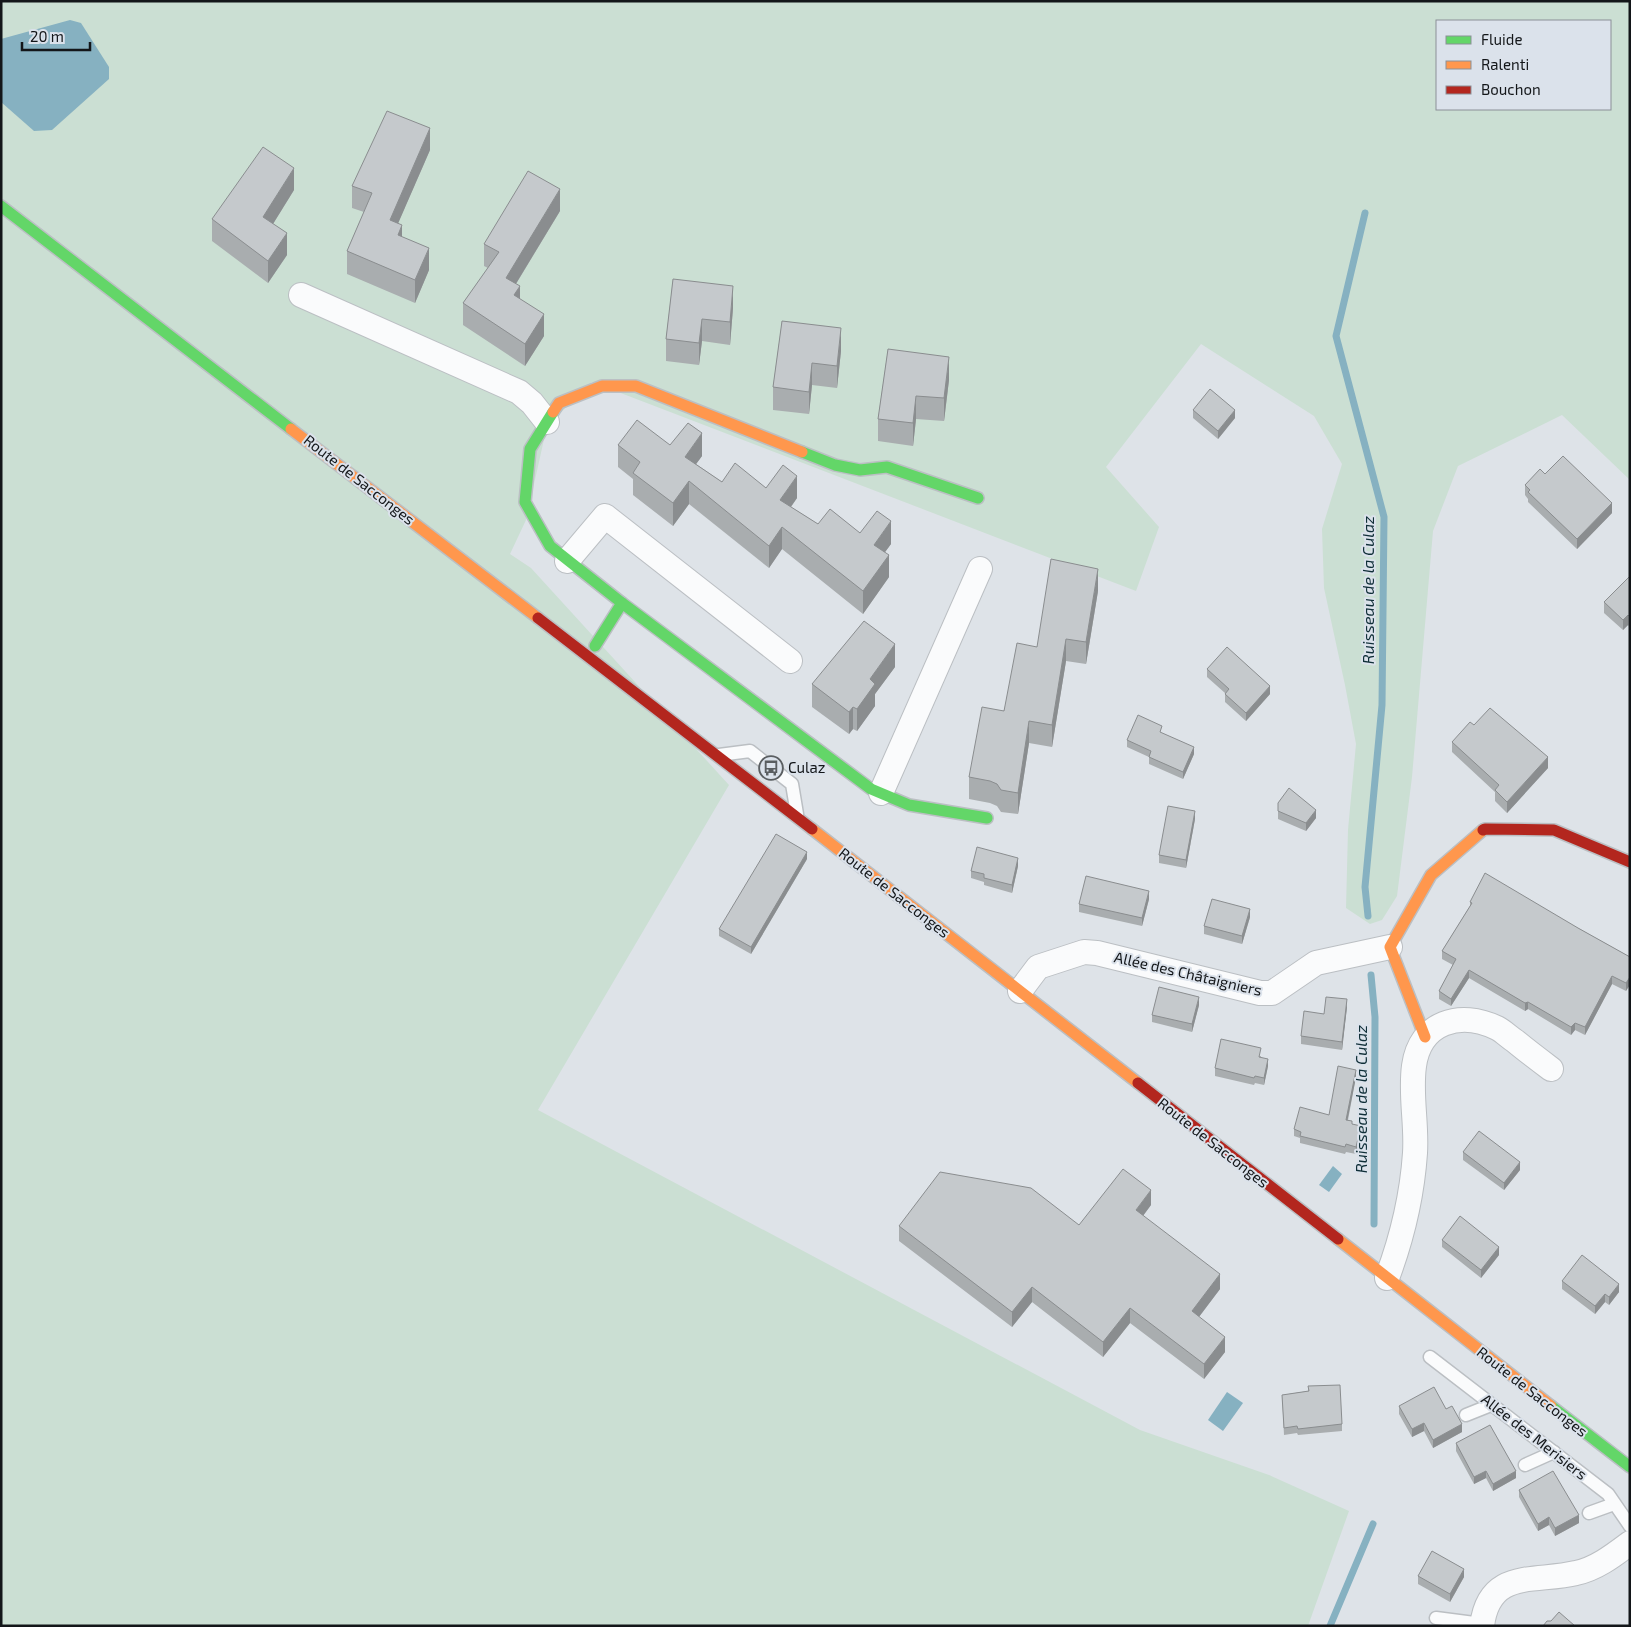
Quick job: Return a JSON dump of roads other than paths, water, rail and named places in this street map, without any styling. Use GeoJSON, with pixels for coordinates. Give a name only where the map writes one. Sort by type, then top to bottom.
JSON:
{"type":"FeatureCollection","features":[{"type":"Feature","properties":{"kind":"street","name":"Route de Sacconges"},"geometry":{"type":"LineString","coordinates":[[1,206],[717,755],[1630,1467]]}},
{"type":"Feature","properties":{"kind":"street"},"geometry":{"type":"LineString","coordinates":[[301,295],[519,392],[532,403],[547,422]]}},
{"type":"Feature","properties":{"kind":"street"},"geometry":{"type":"LineString","coordinates":[[978,498],[887,468],[860,470],[835,465],[636,386],[602,386],[559,403],[530,449],[524,502],[550,546],[622,603],[871,789],[909,805],[987,818]]}},
{"type":"Feature","properties":{"kind":"street"},"geometry":{"type":"LineString","coordinates":[[567,560],[605,516],[790,661]]}},
{"type":"Feature","properties":{"kind":"street"},"geometry":{"type":"LineString","coordinates":[[882,793],[980,569]]}},
{"type":"Feature","properties":{"kind":"street"},"geometry":{"type":"LineString","coordinates":[[595,646],[622,603]]}},
{"type":"Feature","properties":{"kind":"street"},"geometry":{"type":"LineString","coordinates":[[1425,1037],[1390,947],[1430,875],[1485,829],[1554,830],[1630,862]]}},
{"type":"Feature","properties":{"kind":"street","name":"Allée des Châtaigniers"},"geometry":{"type":"LineString","coordinates":[[1020,992],[1038,967],[1084,952],[1097,953],[1260,993],[1272,993],[1316,963],[1390,947]]}},
{"type":"Feature","properties":{"kind":"street"},"geometry":{"type":"LineString","coordinates":[[1387,1278],[1410,1204],[1416,1151],[1413,1090],[1414,1065],[1425,1037],[1436,1027],[1451,1020],[1480,1021],[1498,1028],[1551,1069]]}},
{"type":"Feature","properties":{"kind":"street"},"geometry":{"type":"LineString","coordinates":[[1482,1625],[1484,1613],[1492,1597],[1502,1587],[1510,1583],[1536,1577],[1559,1576],[1582,1571],[1611,1557],[1630,1543]]}},
{"type":"Feature","properties":{"kind":"lane"},"geometry":{"type":"LineString","coordinates":[[717,755],[750,751],[792,784],[797,817]]}},
{"type":"Feature","properties":{"kind":"lane","name":"Allée des Merisiers"},"geometry":{"type":"LineString","coordinates":[[1430,1357],[1608,1494],[1630,1526]]}},
{"type":"Feature","properties":{"kind":"lane"},"geometry":{"type":"LineString","coordinates":[[1466,1415],[1491,1404]]}},
{"type":"Feature","properties":{"kind":"lane"},"geometry":{"type":"LineString","coordinates":[[1525,1465],[1554,1452]]}},
{"type":"Feature","properties":{"kind":"lane"},"geometry":{"type":"LineString","coordinates":[[1589,1514],[1614,1504]]}},
{"type":"Feature","properties":{"kind":"lane"},"geometry":{"type":"LineString","coordinates":[[1436,1618],[1482,1625]]}},
{"type":"Feature","properties":{"kind":"water"},"geometry":{"type":"Polygon","coordinates":[[[70,20],[81,23],[109,67],[109,79],[52,130],[34,131],[1,102],[1,39],[70,20]]]}},
{"type":"Feature","properties":{"kind":"water"},"geometry":{"type":"Polygon","coordinates":[[[1333,1166],[1342,1174],[1329,1192],[1319,1185],[1333,1166]]]}},
{"type":"Feature","properties":{"kind":"water"},"geometry":{"type":"Polygon","coordinates":[[[1227,1392],[1243,1403],[1223,1431],[1208,1420],[1227,1392]]]}},
{"type":"Feature","properties":{"kind":"waterway","name":"Ruisseau de la Culaz"},"geometry":{"type":"LineString","coordinates":[[1365,213],[1336,336],[1384,517],[1382,705],[1365,887],[1368,916]]}},
{"type":"Feature","properties":{"kind":"waterway","name":"Ruisseau de la Culaz"},"geometry":{"type":"LineString","coordinates":[[1371,975],[1375,1017],[1374,1224]]}},
{"type":"Feature","properties":{"kind":"waterway","name":"Ruisseau de la Culaz"},"geometry":{"type":"LineString","coordinates":[[1330,1626],[1373,1524]]}},
{"type":"Feature","properties":{"kind":"place","name":"Culaz"},"geometry":{"type":"Point","coordinates":[771,768]}}]}
